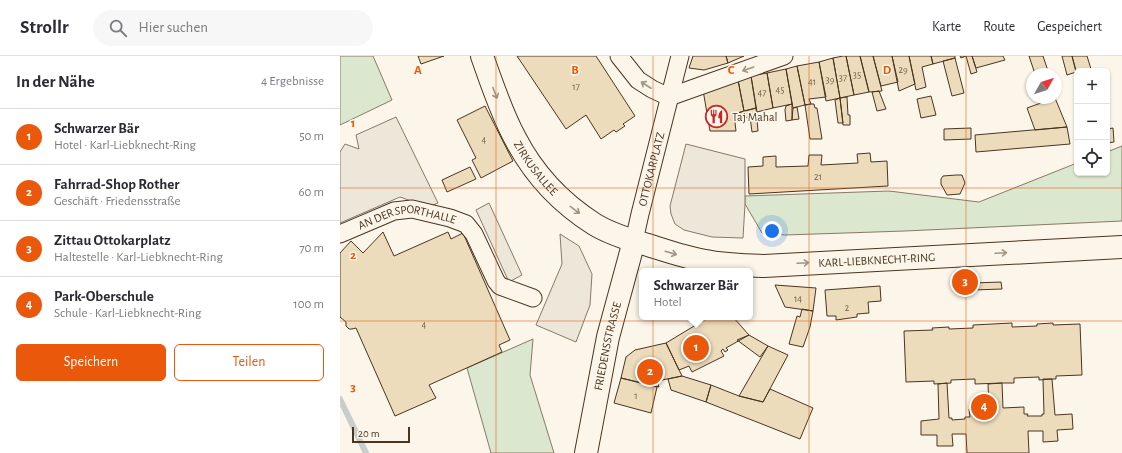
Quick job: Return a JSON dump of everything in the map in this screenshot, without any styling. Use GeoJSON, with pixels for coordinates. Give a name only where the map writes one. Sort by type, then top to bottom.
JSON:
{"type":"FeatureCollection","features":[{"type":"Feature","properties":{"kind":"main road","name":"ZIRKUSALLEE"},"geometry":{"type":"LineString","coordinates":[[482,56],[504,115],[515,138],[533,167],[552,190],[573,209],[595,225],[634,241]]}},
{"type":"Feature","properties":{"kind":"main road","name":"KARL-LIEBKNECHT-RING"},"geometry":{"type":"LineString","coordinates":[[634,241],[676,254],[706,261],[735,265],[764,266],[1122,247]]}},
{"type":"Feature","properties":{"kind":"main road","name":"FRIEDENSSTRASSE"},"geometry":{"type":"LineString","coordinates":[[586,453],[608,337],[634,241]]}},
{"type":"Feature","properties":{"kind":"street"},"geometry":{"type":"LineString","coordinates":[[619,56],[638,80],[669,97],[784,56]]}},
{"type":"Feature","properties":{"kind":"street","name":"OTTOKARPLATZ"},"geometry":{"type":"LineString","coordinates":[[634,241],[680,56]]}},
{"type":"Feature","properties":{"kind":"street","name":"AN DER SPORTHALLE"},"geometry":{"type":"LineString","coordinates":[[340,234],[394,211],[412,209],[450,218],[466,224],[474,234],[496,281],[500,286],[533,298]]}},
{"type":"Feature","properties":{"kind":"green space"},"geometry":{"type":"Polygon","coordinates":[[[340,56],[373,56],[392,100],[340,125],[340,56]]]}},
{"type":"Feature","properties":{"kind":"green space"},"geometry":{"type":"Polygon","coordinates":[[[1122,146],[1122,221],[785,235],[762,233],[745,204],[745,196],[889,191],[979,202],[1074,164],[1074,176],[1110,176],[1110,151],[1122,146]]]}},
{"type":"Feature","properties":{"kind":"green space"},"geometry":{"type":"Polygon","coordinates":[[[533,339],[530,375],[554,453],[491,453],[467,368],[533,339]]]}},
{"type":"Feature","properties":{"kind":"shaded area"},"geometry":{"type":"Polygon","coordinates":[[[396,117],[438,203],[428,207],[400,197],[340,223],[340,152],[345,144],[359,149],[356,135],[396,117]]]}},
{"type":"Feature","properties":{"kind":"shaded area"},"geometry":{"type":"Polygon","coordinates":[[[686,144],[745,159],[743,238],[712,237],[684,230],[675,224],[670,206],[686,144]]]}},
{"type":"Feature","properties":{"kind":"shaded area"},"geometry":{"type":"Polygon","coordinates":[[[489,203],[522,275],[509,282],[476,210],[489,203]]]}},
{"type":"Feature","properties":{"kind":"shaded area"},"geometry":{"type":"Polygon","coordinates":[[[560,234],[579,246],[592,274],[590,305],[576,342],[536,325],[562,264],[560,234]]]}},
{"type":"Feature","properties":{"kind":"building"},"geometry":{"type":"Polygon","coordinates":[[[418,56],[444,56],[421,64],[418,56]]]}},
{"type":"Feature","properties":{"kind":"building"},"geometry":{"type":"Polygon","coordinates":[[[517,56],[596,56],[635,116],[623,124],[625,126],[616,132],[614,130],[601,139],[586,115],[566,129],[517,56]]]}},
{"type":"Feature","properties":{"kind":"building"},"geometry":{"type":"Polygon","coordinates":[[[693,56],[726,56],[728,63],[704,70],[689,68],[693,56]]]}},
{"type":"Feature","properties":{"kind":"building"},"geometry":{"type":"Polygon","coordinates":[[[726,56],[744,56],[728,63],[726,56]]]}},
{"type":"Feature","properties":{"kind":"building"},"geometry":{"type":"Polygon","coordinates":[[[846,56],[854,95],[840,98],[833,58],[846,56]]]}},
{"type":"Feature","properties":{"kind":"building"},"geometry":{"type":"Polygon","coordinates":[[[846,56],[860,56],[869,92],[854,95],[846,56]]]}},
{"type":"Feature","properties":{"kind":"building"},"geometry":{"type":"Polygon","coordinates":[[[860,56],[873,56],[882,91],[869,92],[860,56]]]}},
{"type":"Feature","properties":{"kind":"building"},"geometry":{"type":"Polygon","coordinates":[[[873,56],[892,56],[898,82],[881,86],[873,56]]]}},
{"type":"Feature","properties":{"kind":"building"},"geometry":{"type":"Polygon","coordinates":[[[892,56],[909,56],[915,84],[899,91],[892,56]]]}},
{"type":"Feature","properties":{"kind":"building"},"geometry":{"type":"Polygon","coordinates":[[[909,56],[931,56],[933,64],[922,67],[926,87],[916,90],[909,56]]]}},
{"type":"Feature","properties":{"kind":"building"},"geometry":{"type":"Polygon","coordinates":[[[931,56],[955,56],[955,58],[933,64],[931,56]]]}},
{"type":"Feature","properties":{"kind":"building"},"geometry":{"type":"Polygon","coordinates":[[[966,56],[972,56],[977,72],[971,74],[966,56]]]}},
{"type":"Feature","properties":{"kind":"building"},"geometry":{"type":"Polygon","coordinates":[[[972,56],[1003,56],[1005,60],[976,68],[972,56]]]}},
{"type":"Feature","properties":{"kind":"building"},"geometry":{"type":"Polygon","coordinates":[[[1029,56],[1043,56],[1047,68],[1033,68],[1029,56]]]}},
{"type":"Feature","properties":{"kind":"building"},"geometry":{"type":"Polygon","coordinates":[[[1062,56],[1072,56],[1075,68],[1074,73],[1067,75],[1062,56]]]}},
{"type":"Feature","properties":{"kind":"building"},"geometry":{"type":"Polygon","coordinates":[[[1072,56],[1087,56],[1091,68],[1075,68],[1072,56]]]}},
{"type":"Feature","properties":{"kind":"building"},"geometry":{"type":"Polygon","coordinates":[[[833,58],[840,98],[826,101],[819,62],[833,58]]]}},
{"type":"Feature","properties":{"kind":"building"},"geometry":{"type":"Polygon","coordinates":[[[955,58],[964,93],[952,96],[943,61],[955,58]]]}},
{"type":"Feature","properties":{"kind":"building"},"geometry":{"type":"Polygon","coordinates":[[[819,62],[826,97],[809,99],[811,104],[805,105],[797,66],[819,62]]]}},
{"type":"Feature","properties":{"kind":"building"},"geometry":{"type":"Polygon","coordinates":[[[797,66],[805,105],[793,108],[786,69],[797,66]]]}},
{"type":"Feature","properties":{"kind":"building"},"geometry":{"type":"Polygon","coordinates":[[[786,69],[792,104],[773,108],[767,73],[786,69]]]}},
{"type":"Feature","properties":{"kind":"building"},"geometry":{"type":"Polygon","coordinates":[[[767,73],[773,108],[757,112],[751,76],[767,73]]]}},
{"type":"Feature","properties":{"kind":"building"},"geometry":{"type":"Polygon","coordinates":[[[751,76],[756,108],[744,111],[738,80],[751,76]]]}},
{"type":"Feature","properties":{"kind":"building"},"geometry":{"type":"Polygon","coordinates":[[[738,80],[744,111],[734,114],[736,131],[710,131],[703,90],[738,80]]]}},
{"type":"Feature","properties":{"kind":"building"},"geometry":{"type":"Polygon","coordinates":[[[879,91],[886,109],[877,111],[872,92],[879,91]]]}},
{"type":"Feature","properties":{"kind":"building"},"geometry":{"type":"Polygon","coordinates":[[[931,96],[936,115],[921,118],[917,99],[931,96]]]}},
{"type":"Feature","properties":{"kind":"building"},"geometry":{"type":"Polygon","coordinates":[[[847,97],[850,125],[843,125],[840,98],[847,97]]]}},
{"type":"Feature","properties":{"kind":"building"},"geometry":{"type":"Polygon","coordinates":[[[840,98],[843,123],[838,123],[835,100],[840,98]]]}},
{"type":"Feature","properties":{"kind":"building"},"geometry":{"type":"Polygon","coordinates":[[[792,104],[792,120],[786,121],[786,106],[792,104]]]}},
{"type":"Feature","properties":{"kind":"building"},"geometry":{"type":"Polygon","coordinates":[[[814,104],[815,108],[817,108],[822,139],[810,139],[805,105],[814,104]]]}},
{"type":"Feature","properties":{"kind":"building"},"geometry":{"type":"Polygon","coordinates":[[[1038,104],[1057,104],[1067,127],[1035,130],[1027,108],[1038,104]]]}},
{"type":"Feature","properties":{"kind":"building"},"geometry":{"type":"Polygon","coordinates":[[[485,106],[513,161],[481,178],[472,160],[476,158],[457,120],[485,106]]]}},
{"type":"Feature","properties":{"kind":"building"},"geometry":{"type":"Polygon","coordinates":[[[797,107],[799,119],[792,120],[793,108],[797,107]]]}},
{"type":"Feature","properties":{"kind":"building"},"geometry":{"type":"Polygon","coordinates":[[[756,108],[758,131],[752,132],[750,117],[734,119],[734,114],[756,108]]]}},
{"type":"Feature","properties":{"kind":"building"},"geometry":{"type":"Polygon","coordinates":[[[1067,127],[1070,144],[976,152],[975,135],[1067,127]]]}},
{"type":"Feature","properties":{"kind":"building"},"geometry":{"type":"Polygon","coordinates":[[[971,128],[971,139],[944,140],[944,129],[971,128]]]}},
{"type":"Feature","properties":{"kind":"building"},"geometry":{"type":"Polygon","coordinates":[[[1110,128],[1113,128],[1114,142],[1110,143],[1110,128]]]}},
{"type":"Feature","properties":{"kind":"building"},"geometry":{"type":"Polygon","coordinates":[[[870,153],[871,162],[887,161],[888,186],[749,194],[748,167],[763,166],[763,157],[776,156],[776,167],[808,166],[809,155],[822,155],[821,165],[858,163],[857,154],[870,153]]]}},
{"type":"Feature","properties":{"kind":"building"},"geometry":{"type":"Polygon","coordinates":[[[470,167],[476,179],[447,192],[442,180],[470,167]]]}},
{"type":"Feature","properties":{"kind":"building"},"geometry":{"type":"Polygon","coordinates":[[[962,175],[965,183],[960,194],[947,195],[941,184],[941,179],[943,176],[962,175]]]}},
{"type":"Feature","properties":{"kind":"building"},"geometry":{"type":"Polygon","coordinates":[[[383,232],[394,256],[448,232],[451,239],[463,233],[510,340],[499,345],[502,352],[429,385],[436,398],[395,416],[356,328],[349,329],[346,326],[346,322],[340,317],[340,253],[351,241],[363,253],[383,232]]]}},
{"type":"Feature","properties":{"kind":"building"},"geometry":{"type":"Polygon","coordinates":[[[1001,282],[1002,289],[973,290],[973,283],[1001,282]]]}},
{"type":"Feature","properties":{"kind":"building"},"geometry":{"type":"Polygon","coordinates":[[[775,285],[816,288],[813,311],[785,307],[775,285]]]}},
{"type":"Feature","properties":{"kind":"building"},"geometry":{"type":"Polygon","coordinates":[[[880,286],[881,301],[868,302],[869,313],[857,314],[857,317],[836,320],[836,316],[827,316],[825,290],[880,286]]]}},
{"type":"Feature","properties":{"kind":"building"},"geometry":{"type":"Polygon","coordinates":[[[802,309],[813,311],[810,327],[803,347],[789,344],[797,316],[800,317],[802,309]]]}},
{"type":"Feature","properties":{"kind":"building"},"geometry":{"type":"Polygon","coordinates":[[[704,320],[736,320],[749,335],[726,348],[728,350],[725,352],[723,349],[721,351],[724,356],[692,372],[689,366],[679,370],[666,343],[704,320]]]}},
{"type":"Feature","properties":{"kind":"building"},"geometry":{"type":"Polygon","coordinates":[[[1012,323],[1012,327],[1037,326],[1037,324],[1053,323],[1053,325],[1080,324],[1082,375],[1056,376],[1056,379],[1039,380],[1039,377],[1014,378],[1014,383],[975,384],[975,379],[951,380],[951,383],[934,384],[934,381],[906,382],[904,331],[933,330],[932,328],[949,327],[949,329],[973,328],[973,325],[1012,323]]]}},
{"type":"Feature","properties":{"kind":"building"},"geometry":{"type":"Polygon","coordinates":[[[749,335],[768,346],[760,357],[737,340],[749,335]]]}},
{"type":"Feature","properties":{"kind":"building"},"geometry":{"type":"Polygon","coordinates":[[[666,343],[682,376],[657,381],[659,387],[621,378],[626,357],[635,350],[666,343]]]}},
{"type":"Feature","properties":{"kind":"building"},"geometry":{"type":"Polygon","coordinates":[[[768,346],[788,355],[763,402],[739,396],[768,346]]]}},
{"type":"Feature","properties":{"kind":"building"},"geometry":{"type":"Polygon","coordinates":[[[682,376],[711,385],[706,402],[671,390],[668,379],[682,376]]]}},
{"type":"Feature","properties":{"kind":"building"},"geometry":{"type":"Polygon","coordinates":[[[621,378],[657,387],[651,413],[614,403],[621,378]]]}},
{"type":"Feature","properties":{"kind":"building"},"geometry":{"type":"Polygon","coordinates":[[[1043,379],[1052,379],[1055,415],[1072,414],[1073,429],[1057,430],[1058,441],[1043,442],[1043,431],[1028,431],[1029,453],[967,453],[966,434],[952,434],[953,446],[937,446],[937,435],[921,435],[921,421],[939,419],[938,384],[947,383],[949,418],[952,418],[952,420],[970,417],[969,409],[989,408],[988,384],[1002,383],[1003,408],[1024,407],[1024,414],[1028,414],[1027,416],[1042,416],[1042,414],[1044,414],[1043,379]]]}},
{"type":"Feature","properties":{"kind":"building"},"geometry":{"type":"Polygon","coordinates":[[[711,385],[739,396],[763,402],[770,389],[813,408],[800,439],[706,402],[711,385]]]}},
{"type":"Feature","properties":{"kind":"waterway"},"geometry":{"type":"LineString","coordinates":[[340,399],[366,453]]}},
{"type":"Feature","properties":{"kind":"place","name":"Taj Mahal"},"geometry":{"type":"Point","coordinates":[716,117]}},
{"type":"Feature","properties":{"kind":"place","name":"Zittau Ottokarplatz"},"geometry":{"type":"Point","coordinates":[965,282]}},
{"type":"Feature","properties":{"kind":"place","name":"Schwarzer Bär"},"geometry":{"type":"Point","coordinates":[696,348]}},
{"type":"Feature","properties":{"kind":"place","name":"Fahrrad-Shop Rother"},"geometry":{"type":"Point","coordinates":[650,372]}},
{"type":"Feature","properties":{"kind":"place","name":"Park-Oberschule"},"geometry":{"type":"Point","coordinates":[984,407]}}]}
